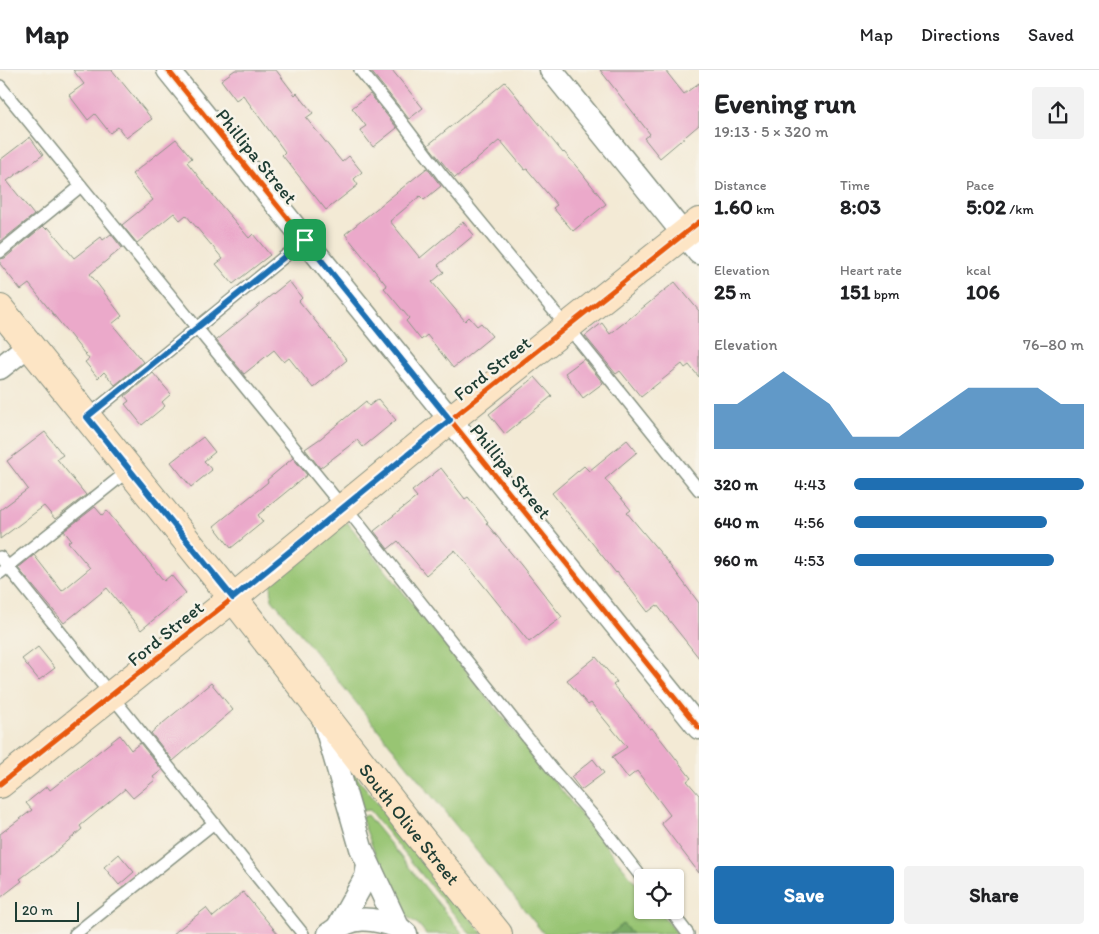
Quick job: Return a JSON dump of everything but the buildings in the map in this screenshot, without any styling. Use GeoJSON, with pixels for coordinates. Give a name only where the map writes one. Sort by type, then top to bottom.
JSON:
{"type":"FeatureCollection","features":[{"type":"Feature","properties":{"kind":"street","name":"Phillipa Street"},"geometry":{"type":"LineString","coordinates":[[168,70],[699,728]]}},
{"type":"Feature","properties":{"kind":"street"},"geometry":{"type":"LineString","coordinates":[[551,70],[694,236]]}},
{"type":"Feature","properties":{"kind":"street","name":"Ford Street"},"geometry":{"type":"LineString","coordinates":[[0,784],[233,598],[450,420],[568,327],[694,236]]}},
{"type":"Feature","properties":{"kind":"street","name":"South Olive Street"},"geometry":{"type":"LineString","coordinates":[[0,309],[233,598],[498,934]]}},
{"type":"Feature","properties":{"kind":"street"},"geometry":{"type":"LineString","coordinates":[[0,368],[29,345]]}},
{"type":"Feature","properties":{"kind":"street","name":"South Olive Street"},"geometry":{"type":"LineString","coordinates":[[321,711],[351,816],[368,865],[402,931]]}},
{"type":"Feature","properties":{"kind":"street"},"geometry":{"type":"LineString","coordinates":[[334,931],[366,877],[368,865]]}},
{"type":"Feature","properties":{"kind":"street"},"geometry":{"type":"LineString","coordinates":[[334,931],[357,919],[384,922],[402,931]]}},
{"type":"Feature","properties":{"kind":"lane"},"geometry":{"type":"LineString","coordinates":[[360,70],[442,175],[568,327],[699,490]]}},
{"type":"Feature","properties":{"kind":"lane"},"geometry":{"type":"LineString","coordinates":[[0,86],[635,869]]}},
{"type":"Feature","properties":{"kind":"lane"},"geometry":{"type":"LineString","coordinates":[[0,252],[81,186]]}},
{"type":"Feature","properties":{"kind":"lane"},"geometry":{"type":"LineString","coordinates":[[87,417],[305,240]]}},
{"type":"Feature","properties":{"kind":"lane"},"geometry":{"type":"LineString","coordinates":[[4,570],[130,470]]}},
{"type":"Feature","properties":{"kind":"lane"},"geometry":{"type":"LineString","coordinates":[[0,557],[4,570],[111,695],[303,934]]}},
{"type":"Feature","properties":{"kind":"lane"},"geometry":{"type":"LineString","coordinates":[[76,934],[214,823]]}},
{"type":"Feature","properties":{"kind":"lane"},"geometry":{"type":"LineString","coordinates":[[677,919],[688,934]]}},
{"type":"Feature","properties":{"kind":"green space"},"geometry":{"type":"Polygon","coordinates":[[[347,522],[634,881],[634,919],[666,919],[678,934],[632,934],[623,925],[611,934],[544,934],[272,599],[271,584],[347,522]]]}},
{"type":"Feature","properties":{"kind":"green space"},"geometry":{"type":"Polygon","coordinates":[[[349,770],[351,770],[483,934],[470,934],[369,810],[360,811],[349,770]]]}},
{"type":"Feature","properties":{"kind":"green space"},"geometry":{"type":"Polygon","coordinates":[[[367,815],[463,934],[426,934],[419,925],[403,914],[380,867],[361,817],[367,815]]]}},
{"type":"Feature","properties":{"kind":"green space"},"geometry":{"type":"Polygon","coordinates":[[[623,924],[632,934],[611,934],[623,924]]]}},
{"type":"Feature","properties":{"kind":"cycle path"},"geometry":{"type":"LineString","coordinates":[[168,70],[699,728]]}},
{"type":"Feature","properties":{"kind":"cycle path"},"geometry":{"type":"LineString","coordinates":[[0,784],[233,598],[450,420],[699,222]]}},
{"type":"Feature","properties":{"kind":"route"},"geometry":{"type":"LineString","coordinates":[[305,240],[450,420],[233,598],[87,417],[305,240]]}}]}
